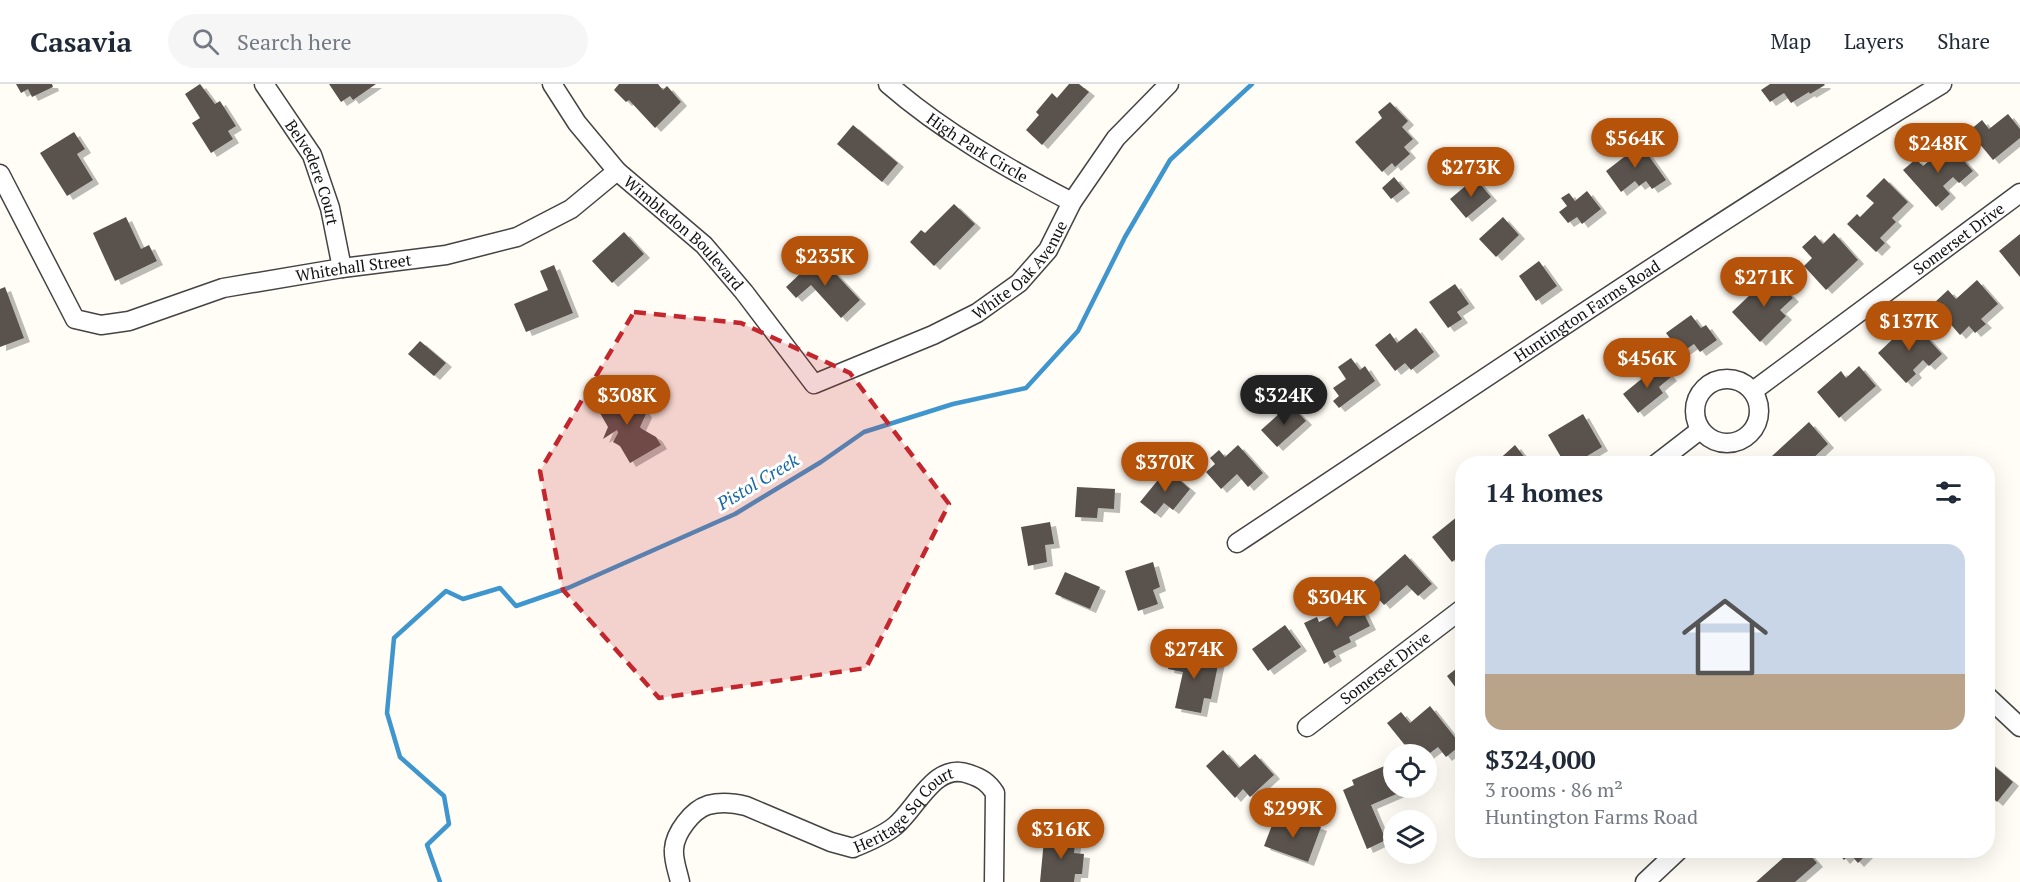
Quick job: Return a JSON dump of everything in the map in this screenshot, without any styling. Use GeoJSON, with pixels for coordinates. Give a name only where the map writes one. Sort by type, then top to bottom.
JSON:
{"type":"FeatureCollection","features":[{"type":"Feature","properties":{"kind":"street","name":"Belvedere Court"},"geometry":{"type":"LineString","coordinates":[[264,84],[312,155],[330,208],[342,268]]}},
{"type":"Feature","properties":{"kind":"street","name":"Wimbledon Boulevard"},"geometry":{"type":"LineString","coordinates":[[552,84],[577,123],[617,171],[704,246],[744,292],[814,384]]}},
{"type":"Feature","properties":{"kind":"street","name":"High Park Circle"},"geometry":{"type":"LineString","coordinates":[[888,84],[909,102],[1013,171],[1072,202]]}},
{"type":"Feature","properties":{"kind":"street","name":"White Oak Avenue"},"geometry":{"type":"LineString","coordinates":[[814,384],[933,335],[977,313],[1019,283],[1048,250],[1072,202],[1116,138],[1169,84]]}},
{"type":"Feature","properties":{"kind":"street","name":"Huntington Farms Road"},"geometry":{"type":"LineString","coordinates":[[1237,543],[1622,288],[1942,84]]}},
{"type":"Feature","properties":{"kind":"street","name":"Whitehall Street"},"geometry":{"type":"LineString","coordinates":[[0,174],[75,319],[101,325],[129,321],[223,288],[342,268],[446,255],[517,237],[572,209],[617,171]]}},
{"type":"Feature","properties":{"kind":"street","name":"Somerset Drive"},"geometry":{"type":"LineString","coordinates":[[1753,391],[2020,194]]}},
{"type":"Feature","properties":{"kind":"street"},"geometry":{"type":"LineString","coordinates":[[1724,379],[1740,381],[1753,391],[1760,407],[1758,424],[1747,438],[1730,444],[1713,441],[1700,430],[1695,414],[1698,398],[1708,385],[1724,379]]}},
{"type":"Feature","properties":{"kind":"street"},"geometry":{"type":"LineString","coordinates":[[1666,456],[1700,430]]}},
{"type":"Feature","properties":{"kind":"street","name":"Somerset Drive"},"geometry":{"type":"LineString","coordinates":[[1307,727],[1455,614]]}},
{"type":"Feature","properties":{"kind":"street"},"geometry":{"type":"LineString","coordinates":[[1995,704],[2020,727]]}},
{"type":"Feature","properties":{"kind":"street","name":"Heritage Sq Court"},"geometry":{"type":"LineString","coordinates":[[680,882],[674,849],[678,836],[686,822],[707,805],[734,803],[831,842],[854,848],[892,828],[942,775],[958,770],[982,779],[995,793],[994,882]]}},
{"type":"Feature","properties":{"kind":"street"},"geometry":{"type":"LineString","coordinates":[[1645,882],[1671,858]]}},
{"type":"Feature","properties":{"kind":"highlighted area"},"geometry":{"type":"Polygon","coordinates":[[[634,312],[741,323],[850,373],[949,504],[866,668],[659,698],[563,590],[540,471],[634,312]]]}},
{"type":"Feature","properties":{"kind":"building"},"geometry":{"type":"Polygon","coordinates":[[[16,84],[52,84],[53,87],[32,97],[28,89],[21,93],[16,84]]]}},
{"type":"Feature","properties":{"kind":"building"},"geometry":{"type":"Polygon","coordinates":[[[200,84],[215,104],[220,101],[236,126],[228,131],[233,139],[211,153],[192,123],[200,118],[185,94],[200,84]]]}},
{"type":"Feature","properties":{"kind":"building"},"geometry":{"type":"Polygon","coordinates":[[[329,84],[376,84],[353,100],[350,96],[341,102],[329,84]]]}},
{"type":"Feature","properties":{"kind":"building"},"geometry":{"type":"Polygon","coordinates":[[[619,84],[658,84],[663,90],[667,86],[681,102],[655,128],[629,100],[626,102],[614,90],[619,84]]]}},
{"type":"Feature","properties":{"kind":"building"},"geometry":{"type":"Polygon","coordinates":[[[1069,84],[1079,84],[1089,92],[1042,145],[1026,130],[1039,115],[1036,112],[1052,93],[1057,98],[1069,84]]]}},
{"type":"Feature","properties":{"kind":"building"},"geometry":{"type":"Polygon","coordinates":[[[1770,84],[1825,85],[1791,103],[1784,93],[1770,102],[1761,90],[1770,84]]]}},
{"type":"Feature","properties":{"kind":"building"},"geometry":{"type":"Polygon","coordinates":[[[1390,102],[1408,121],[1402,127],[1413,139],[1404,147],[1410,154],[1395,167],[1392,163],[1382,172],[1355,142],[1382,118],[1378,112],[1390,102]]]}},
{"type":"Feature","properties":{"kind":"building"},"geometry":{"type":"Polygon","coordinates":[[[2008,114],[2020,129],[2020,138],[1993,160],[1969,131],[1982,120],[1989,129],[2008,114]]]}},
{"type":"Feature","properties":{"kind":"building"},"geometry":{"type":"Polygon","coordinates":[[[853,125],[898,163],[882,182],[837,144],[853,125]]]}},
{"type":"Feature","properties":{"kind":"building"},"geometry":{"type":"Polygon","coordinates":[[[74,132],[85,149],[77,154],[93,180],[67,196],[40,153],[74,132]]]}},
{"type":"Feature","properties":{"kind":"building"},"geometry":{"type":"Polygon","coordinates":[[[1636,138],[1666,180],[1652,189],[1646,181],[1639,186],[1635,181],[1621,192],[1606,171],[1628,154],[1624,148],[1636,138]]]}},
{"type":"Feature","properties":{"kind":"building"},"geometry":{"type":"Polygon","coordinates":[[[1949,144],[1973,171],[1959,183],[1953,177],[1943,186],[1950,194],[1936,207],[1903,170],[1916,159],[1923,166],[1949,144]]]}},
{"type":"Feature","properties":{"kind":"building"},"geometry":{"type":"Polygon","coordinates":[[[1394,177],[1404,189],[1391,199],[1382,188],[1394,177]]]}},
{"type":"Feature","properties":{"kind":"building"},"geometry":{"type":"Polygon","coordinates":[[[1475,178],[1491,197],[1466,218],[1450,199],[1475,178]]]}},
{"type":"Feature","properties":{"kind":"building"},"geometry":{"type":"Polygon","coordinates":[[[1884,178],[1908,202],[1892,218],[1896,222],[1880,238],[1885,243],[1876,252],[1847,224],[1857,214],[1860,217],[1874,203],[1866,196],[1884,178]]]}},
{"type":"Feature","properties":{"kind":"building"},"geometry":{"type":"Polygon","coordinates":[[[1587,191],[1601,209],[1582,224],[1577,217],[1568,223],[1559,212],[1567,206],[1561,198],[1569,193],[1575,201],[1587,191]]]}},
{"type":"Feature","properties":{"kind":"building"},"geometry":{"type":"Polygon","coordinates":[[[954,204],[975,224],[934,266],[910,242],[921,230],[925,233],[954,204]]]}},
{"type":"Feature","properties":{"kind":"building"},"geometry":{"type":"Polygon","coordinates":[[[126,217],[141,249],[149,245],[157,261],[115,281],[93,233],[126,217]]]}},
{"type":"Feature","properties":{"kind":"building"},"geometry":{"type":"Polygon","coordinates":[[[1503,217],[1519,235],[1496,257],[1479,239],[1503,217]]]}},
{"type":"Feature","properties":{"kind":"building"},"geometry":{"type":"Polygon","coordinates":[[[624,232],[644,254],[612,283],[592,261],[624,232]]]}},
{"type":"Feature","properties":{"kind":"building"},"geometry":{"type":"Polygon","coordinates":[[[1834,233],[1858,260],[1826,290],[1804,266],[1812,258],[1802,247],[1815,235],[1823,244],[1834,233]]]}},
{"type":"Feature","properties":{"kind":"building"},"geometry":{"type":"Polygon","coordinates":[[[2020,234],[2020,277],[1999,251],[2020,234]]]}},
{"type":"Feature","properties":{"kind":"building"},"geometry":{"type":"Polygon","coordinates":[[[819,256],[860,300],[841,318],[811,285],[796,298],[786,287],[819,256]]]}},
{"type":"Feature","properties":{"kind":"building"},"geometry":{"type":"Polygon","coordinates":[[[1539,261],[1557,286],[1536,301],[1519,276],[1539,261]]]}},
{"type":"Feature","properties":{"kind":"building"},"geometry":{"type":"Polygon","coordinates":[[[554,265],[573,313],[526,332],[514,304],[548,290],[540,271],[554,265]]]}},
{"type":"Feature","properties":{"kind":"building"},"geometry":{"type":"Polygon","coordinates":[[[1771,275],[1793,298],[1780,310],[1786,316],[1760,342],[1732,312],[1771,275]]]}},
{"type":"Feature","properties":{"kind":"building"},"geometry":{"type":"Polygon","coordinates":[[[1977,280],[1998,304],[1981,319],[1986,324],[1975,333],[1969,326],[1960,335],[1933,304],[1948,290],[1956,299],[1977,280]]]}},
{"type":"Feature","properties":{"kind":"building"},"geometry":{"type":"Polygon","coordinates":[[[1455,284],[1469,304],[1457,312],[1462,319],[1448,328],[1429,302],[1455,284]]]}},
{"type":"Feature","properties":{"kind":"building"},"geometry":{"type":"Polygon","coordinates":[[[5,287],[24,338],[0,347],[0,289],[5,287]]]}},
{"type":"Feature","properties":{"kind":"building"},"geometry":{"type":"Polygon","coordinates":[[[1691,315],[1701,328],[1706,325],[1717,340],[1700,352],[1694,344],[1681,353],[1666,333],[1691,315]]]}},
{"type":"Feature","properties":{"kind":"building"},"geometry":{"type":"Polygon","coordinates":[[[1907,322],[1919,335],[1922,332],[1942,354],[1929,366],[1923,360],[1913,370],[1916,374],[1906,383],[1878,353],[1907,322]]]}},
{"type":"Feature","properties":{"kind":"building"},"geometry":{"type":"Polygon","coordinates":[[[1416,328],[1434,352],[1411,370],[1405,363],[1395,371],[1375,345],[1390,333],[1397,343],[1416,328]]]}},
{"type":"Feature","properties":{"kind":"building"},"geometry":{"type":"Polygon","coordinates":[[[420,341],[446,363],[434,376],[408,354],[420,341]]]}},
{"type":"Feature","properties":{"kind":"building"},"geometry":{"type":"Polygon","coordinates":[[[1351,358],[1360,370],[1365,366],[1375,381],[1339,408],[1333,401],[1339,396],[1333,388],[1346,379],[1338,367],[1351,358]]]}},
{"type":"Feature","properties":{"kind":"building"},"geometry":{"type":"Polygon","coordinates":[[[1660,364],[1671,377],[1659,387],[1663,393],[1638,413],[1623,394],[1660,364]]]}},
{"type":"Feature","properties":{"kind":"building"},"geometry":{"type":"Polygon","coordinates":[[[1859,366],[1876,386],[1839,418],[1817,392],[1841,371],[1846,378],[1859,366]]]}},
{"type":"Feature","properties":{"kind":"building"},"geometry":{"type":"Polygon","coordinates":[[[622,390],[631,405],[638,401],[646,414],[640,427],[656,437],[661,445],[630,463],[620,446],[613,442],[618,433],[617,430],[603,439],[608,427],[596,406],[622,390]]]}},
{"type":"Feature","properties":{"kind":"building"},"geometry":{"type":"Polygon","coordinates":[[[1290,404],[1306,421],[1277,447],[1261,430],[1290,404]]]}},
{"type":"Feature","properties":{"kind":"building"},"geometry":{"type":"Polygon","coordinates":[[[1583,414],[1602,447],[1587,456],[1560,456],[1548,435],[1583,414]]]}},
{"type":"Feature","properties":{"kind":"building"},"geometry":{"type":"Polygon","coordinates":[[[1809,422],[1828,444],[1815,456],[1772,456],[1809,422]]]}},
{"type":"Feature","properties":{"kind":"building"},"geometry":{"type":"Polygon","coordinates":[[[1238,445],[1263,473],[1248,487],[1237,474],[1221,489],[1206,472],[1215,464],[1210,458],[1219,450],[1225,457],[1238,445]]]}},
{"type":"Feature","properties":{"kind":"building"},"geometry":{"type":"Polygon","coordinates":[[[1515,445],[1524,456],[1503,456],[1515,445]]]}},
{"type":"Feature","properties":{"kind":"building"},"geometry":{"type":"Polygon","coordinates":[[[1167,469],[1190,489],[1173,510],[1164,503],[1155,514],[1140,502],[1167,469]]]}},
{"type":"Feature","properties":{"kind":"building"},"geometry":{"type":"Polygon","coordinates":[[[1077,487],[1115,489],[1114,509],[1098,508],[1097,518],[1075,517],[1077,487]]]}},
{"type":"Feature","properties":{"kind":"building"},"geometry":{"type":"Polygon","coordinates":[[[1455,518],[1455,560],[1452,562],[1432,537],[1455,518]]]}},
{"type":"Feature","properties":{"kind":"building"},"geometry":{"type":"Polygon","coordinates":[[[1050,522],[1054,544],[1045,545],[1047,562],[1028,566],[1021,527],[1050,522]]]}},
{"type":"Feature","properties":{"kind":"building"},"geometry":{"type":"Polygon","coordinates":[[[1405,554],[1432,584],[1418,596],[1407,585],[1384,605],[1368,587],[1405,554]]]}},
{"type":"Feature","properties":{"kind":"building"},"geometry":{"type":"Polygon","coordinates":[[[1153,562],[1160,587],[1153,590],[1158,604],[1138,611],[1125,571],[1153,562]]]}},
{"type":"Feature","properties":{"kind":"building"},"geometry":{"type":"Polygon","coordinates":[[[1065,572],[1100,587],[1090,609],[1055,594],[1065,572]]]}},
{"type":"Feature","properties":{"kind":"building"},"geometry":{"type":"Polygon","coordinates":[[[1355,595],[1370,626],[1349,637],[1351,642],[1333,651],[1336,657],[1324,664],[1304,623],[1317,617],[1319,622],[1335,614],[1332,607],[1355,595]]]}},
{"type":"Feature","properties":{"kind":"building"},"geometry":{"type":"Polygon","coordinates":[[[1285,625],[1301,647],[1268,671],[1252,649],[1285,625]]]}},
{"type":"Feature","properties":{"kind":"building"},"geometry":{"type":"Polygon","coordinates":[[[1172,651],[1219,660],[1211,699],[1204,698],[1201,713],[1175,708],[1183,672],[1168,669],[1172,651]]]}},
{"type":"Feature","properties":{"kind":"building"},"geometry":{"type":"Polygon","coordinates":[[[1455,670],[1455,687],[1447,676],[1455,670]]]}},
{"type":"Feature","properties":{"kind":"building"},"geometry":{"type":"Polygon","coordinates":[[[1430,706],[1455,737],[1455,750],[1446,757],[1437,748],[1437,744],[1404,744],[1387,723],[1401,712],[1410,723],[1430,706]]]}},
{"type":"Feature","properties":{"kind":"building"},"geometry":{"type":"Polygon","coordinates":[[[1223,750],[1239,768],[1255,754],[1274,775],[1250,797],[1243,789],[1235,798],[1206,766],[1223,750]]]}},
{"type":"Feature","properties":{"kind":"building"},"geometry":{"type":"Polygon","coordinates":[[[1383,767],[1383,798],[1387,798],[1371,805],[1383,833],[1383,841],[1367,849],[1343,790],[1354,785],[1352,780],[1383,767]]]}},
{"type":"Feature","properties":{"kind":"building"},"geometry":{"type":"Polygon","coordinates":[[[1995,767],[2013,782],[1997,802],[1995,800],[1995,767]]]}},
{"type":"Feature","properties":{"kind":"building"},"geometry":{"type":"Polygon","coordinates":[[[1274,820],[1298,829],[1302,820],[1321,827],[1308,862],[1264,846],[1274,820]]]}},
{"type":"Feature","properties":{"kind":"building"},"geometry":{"type":"Polygon","coordinates":[[[1056,833],[1076,834],[1074,853],[1084,854],[1082,874],[1075,874],[1074,882],[1040,882],[1044,840],[1056,841],[1056,833]]]}},
{"type":"Feature","properties":{"kind":"building"},"geometry":{"type":"Polygon","coordinates":[[[1783,858],[1813,858],[1817,863],[1795,882],[1756,882],[1783,858]]]}},
{"type":"Feature","properties":{"kind":"building"},"geometry":{"type":"Polygon","coordinates":[[[1854,858],[1863,858],[1858,863],[1854,858]]]}},
{"type":"Feature","properties":{"kind":"waterway","name":"Pistol Creek"},"geometry":{"type":"LineString","coordinates":[[440,882],[427,845],[449,824],[444,796],[400,757],[387,713],[394,638],[446,591],[463,599],[500,588],[516,606],[568,588],[735,514],[821,462],[864,432],[953,404],[1026,388],[1078,331],[1125,237],[1170,160],[1252,84]]}}]}
